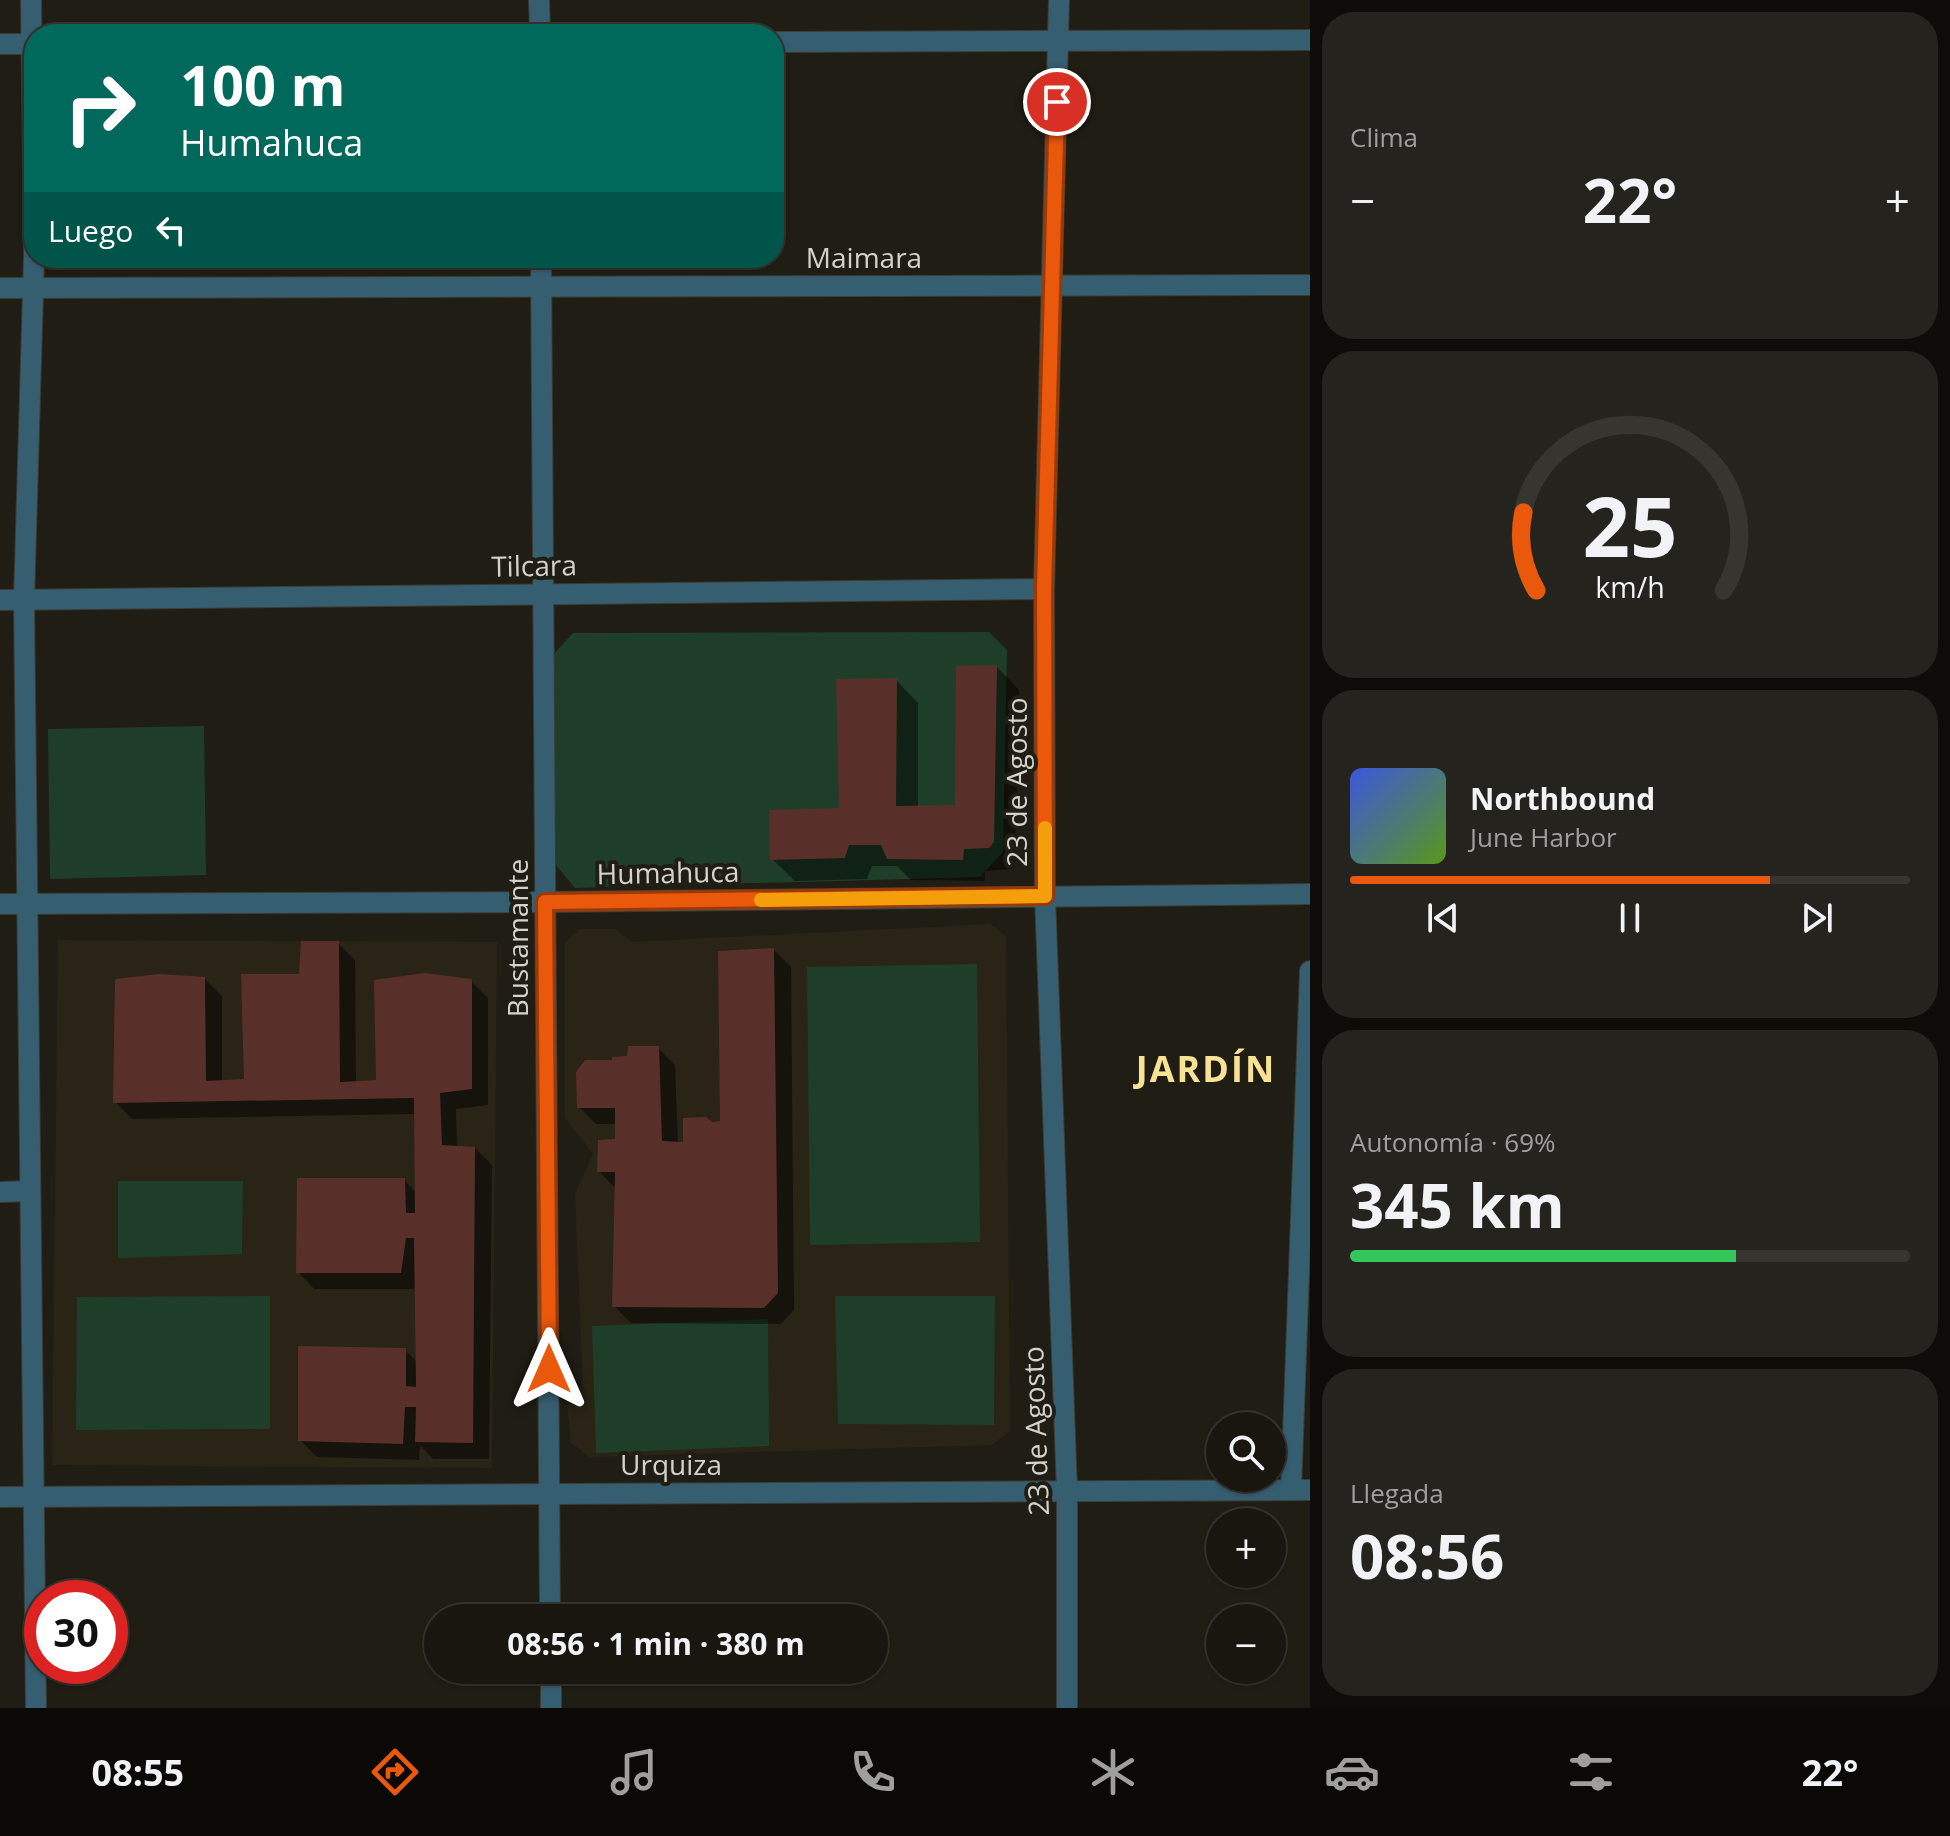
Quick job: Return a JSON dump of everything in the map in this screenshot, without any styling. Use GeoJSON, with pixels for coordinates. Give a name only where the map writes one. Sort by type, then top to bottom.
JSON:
{"type":"FeatureCollection","features":[{"type":"Feature","properties":{"kind":"street"},"geometry":{"type":"LineString","coordinates":[[31,0],[32,24]]}},
{"type":"Feature","properties":{"kind":"street"},"geometry":{"type":"LineString","coordinates":[[539,0],[540,24]]}},
{"type":"Feature","properties":{"kind":"street","name":"23 de Agosto"},"geometry":{"type":"LineString","coordinates":[[1059,0],[1044,589],[1045,896],[1067,1491],[1067,1708]]}},
{"type":"Feature","properties":{"kind":"street"},"geometry":{"type":"LineString","coordinates":[[784,42],[1310,40]]}},
{"type":"Feature","properties":{"kind":"street"},"geometry":{"type":"LineString","coordinates":[[0,44],[24,44]]}},
{"type":"Feature","properties":{"kind":"street"},"geometry":{"type":"LineString","coordinates":[[34,268],[24,600],[36,1708]]}},
{"type":"Feature","properties":{"kind":"street","name":"Bustamante"},"geometry":{"type":"LineString","coordinates":[[541,268],[550,1604]]}},
{"type":"Feature","properties":{"kind":"street","name":"Maimara"},"geometry":{"type":"LineString","coordinates":[[0,288],[1310,285]]}},
{"type":"Feature","properties":{"kind":"street","name":"Tilcara"},"geometry":{"type":"LineString","coordinates":[[0,600],[1044,589]]}},
{"type":"Feature","properties":{"kind":"street","name":"Humahuca"},"geometry":{"type":"LineString","coordinates":[[0,904],[1310,894]]}},
{"type":"Feature","properties":{"kind":"street"},"geometry":{"type":"LineString","coordinates":[[1301,1490],[1310,971]]}},
{"type":"Feature","properties":{"kind":"street"},"geometry":{"type":"LineString","coordinates":[[0,1192],[30,1191]]}},
{"type":"Feature","properties":{"kind":"street","name":"Urquiza"},"geometry":{"type":"LineString","coordinates":[[0,1497],[1301,1490]]}},
{"type":"Feature","properties":{"kind":"street"},"geometry":{"type":"LineString","coordinates":[[551,1684],[551,1708]]}},
{"type":"Feature","properties":{"kind":"shaded area"},"geometry":{"type":"Polygon","coordinates":[[[990,924],[1006,936],[1010,1431],[992,1445],[590,1457],[571,1443],[567,1406],[583,1388],[575,1194],[593,1154],[565,1118],[565,942],[580,929],[615,929],[632,942],[990,924]]]}},
{"type":"Feature","properties":{"kind":"shaded area"},"geometry":{"type":"Polygon","coordinates":[[[58,940],[497,942],[492,1468],[52,1465],[58,940]]]}},
{"type":"Feature","properties":{"kind":"green space"},"geometry":{"type":"Polygon","coordinates":[[[989,632],[1007,650],[1003,852],[980,877],[575,888],[555,864],[551,657],[573,633],[989,632]]]}},
{"type":"Feature","properties":{"kind":"green space"},"geometry":{"type":"Polygon","coordinates":[[[204,726],[206,875],[50,879],[48,729],[204,726]]]}},
{"type":"Feature","properties":{"kind":"green space"},"geometry":{"type":"Polygon","coordinates":[[[977,964],[980,1242],[810,1245],[807,967],[977,964]]]}},
{"type":"Feature","properties":{"kind":"green space"},"geometry":{"type":"Polygon","coordinates":[[[118,1181],[243,1181],[242,1254],[118,1258],[118,1181]]]}},
{"type":"Feature","properties":{"kind":"green space"},"geometry":{"type":"Polygon","coordinates":[[[270,1296],[270,1429],[76,1430],[77,1297],[270,1296]]]}},
{"type":"Feature","properties":{"kind":"green space"},"geometry":{"type":"Polygon","coordinates":[[[835,1296],[995,1296],[994,1425],[838,1424],[835,1296]]]}},
{"type":"Feature","properties":{"kind":"green space"},"geometry":{"type":"Polygon","coordinates":[[[768,1319],[769,1446],[596,1453],[592,1326],[768,1319]]]}},
{"type":"Feature","properties":{"kind":"building"},"geometry":{"type":"Polygon","coordinates":[[[997,665],[994,842],[989,848],[964,849],[963,860],[887,859],[881,845],[849,845],[845,858],[770,860],[769,810],[839,808],[836,679],[897,678],[896,806],[955,805],[956,666],[997,665]]]}},
{"type":"Feature","properties":{"kind":"building"},"geometry":{"type":"Polygon","coordinates":[[[301,941],[339,941],[340,1082],[376,1080],[374,980],[424,973],[472,979],[472,1089],[440,1093],[442,1145],[475,1147],[473,1443],[415,1442],[416,1407],[405,1407],[403,1444],[298,1441],[298,1346],[406,1348],[406,1386],[416,1387],[414,1238],[406,1238],[401,1273],[296,1273],[297,1178],[405,1178],[406,1213],[415,1213],[414,1098],[113,1103],[115,979],[159,974],[205,977],[206,1081],[244,1079],[241,974],[299,974],[301,941]]]}},
{"type":"Feature","properties":{"kind":"building"},"geometry":{"type":"Polygon","coordinates":[[[774,948],[778,1293],[764,1308],[612,1307],[615,1172],[597,1172],[598,1140],[615,1139],[615,1108],[577,1108],[576,1072],[585,1060],[612,1060],[612,1057],[627,1056],[628,1046],[659,1046],[662,1141],[683,1142],[683,1118],[706,1117],[712,1122],[720,1121],[718,951],[774,948]]]}},
{"type":"Feature","properties":{"kind":"slow traffic"},"geometry":{"type":"LineString","coordinates":[[761,900],[1045,896],[1045,828]]}},
{"type":"Feature","properties":{"kind":"district","name":"JARDÍN"},"geometry":{"type":"Point","coordinates":[1206,1069]}},
{"type":"Feature","properties":{"kind":"route"},"geometry":{"type":"LineString","coordinates":[[549,1369],[545,902],[1045,896],[1044,589],[1057,102]]}}]}
